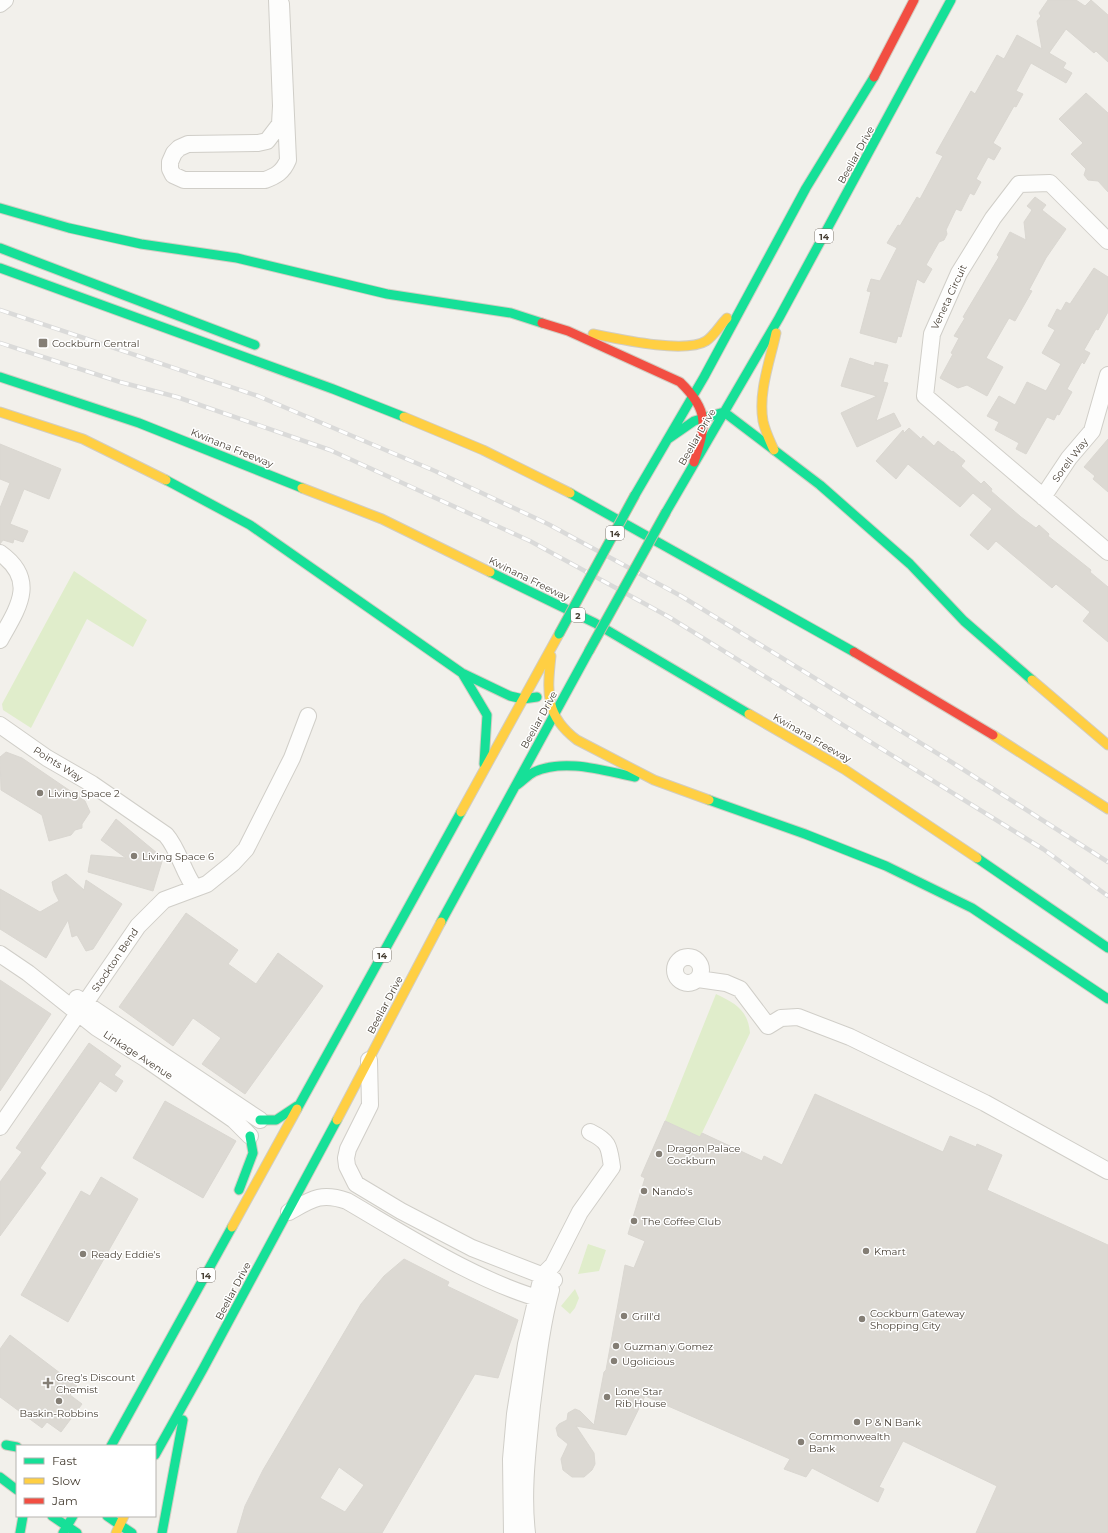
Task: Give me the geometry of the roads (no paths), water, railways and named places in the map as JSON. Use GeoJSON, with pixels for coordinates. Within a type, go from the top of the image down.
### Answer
{"type":"FeatureCollection","features":[{"type":"Feature","properties":{"kind":"main road","name":"14"},"geometry":{"type":"LineString","coordinates":[[107,1445],[108,1441],[122,1426],[222,1247],[635,495],[694,395],[806,188],[876,73],[914,0]]}},
{"type":"Feature","properties":{"kind":"main road","name":"Beeliar Drive"},"geometry":{"type":"LineString","coordinates":[[156,1453],[187,1401],[289,1212],[514,787],[694,462],[779,318],[939,25],[951,0]]}},
{"type":"Feature","properties":{"kind":"main road"},"geometry":{"type":"LineString","coordinates":[[0,208],[69,228],[141,244],[236,258],[387,294],[511,313],[568,331],[680,382],[694,395],[702,410],[704,426],[694,462]]}},
{"type":"Feature","properties":{"kind":"main road"},"geometry":{"type":"LineString","coordinates":[[0,248],[168,311],[261,348]]}},
{"type":"Feature","properties":{"kind":"main road"},"geometry":{"type":"LineString","coordinates":[[0,268],[65,294],[341,390],[446,434],[550,483],[694,560],[902,679],[1031,757],[1108,809]]}},
{"type":"Feature","properties":{"kind":"main road"},"geometry":{"type":"LineString","coordinates":[[568,331],[665,345],[685,346],[705,342],[747,297]]}},
{"type":"Feature","properties":{"kind":"main road"},"geometry":{"type":"LineString","coordinates":[[774,450],[763,419],[763,405],[765,382],[779,318]]}},
{"type":"Feature","properties":{"kind":"main road"},"geometry":{"type":"LineString","coordinates":[[303,367],[341,390]]}},
{"type":"Feature","properties":{"kind":"main road","name":"Kwinana Freeway"},"geometry":{"type":"LineString","coordinates":[[0,376],[139,423],[382,519],[595,623],[844,769],[1090,934],[1108,948]]}},
{"type":"Feature","properties":{"kind":"main road"},"geometry":{"type":"LineString","coordinates":[[0,412],[83,439],[144,468],[250,525],[462,673],[510,696],[523,699],[536,697],[547,693],[583,663]]}},
{"type":"Feature","properties":{"kind":"main road"},"geometry":{"type":"LineString","coordinates":[[668,439],[685,426],[702,416],[724,412],[820,485],[851,514],[910,564],[964,621],[1108,745]]}},
{"type":"Feature","properties":{"kind":"main road"},"geometry":{"type":"LineString","coordinates":[[552,647],[547,693],[554,716],[568,734],[654,780],[805,834],[886,866],[972,908],[1108,1000]]}},
{"type":"Feature","properties":{"kind":"main road"},"geometry":{"type":"LineString","coordinates":[[462,673],[487,716],[484,770]]}},
{"type":"Feature","properties":{"kind":"main road"},"geometry":{"type":"LineString","coordinates":[[514,787],[535,772],[551,766],[582,768],[654,780]]}},
{"type":"Feature","properties":{"kind":"main road"},"geometry":{"type":"LineString","coordinates":[[260,1120],[271,1122],[284,1117],[300,1103]]}},
{"type":"Feature","properties":{"kind":"main road"},"geometry":{"type":"LineString","coordinates":[[222,1247],[239,1190],[251,1161],[252,1144],[250,1136]]}},
{"type":"Feature","properties":{"kind":"main road"},"geometry":{"type":"LineString","coordinates":[[162,1533],[187,1401]]}},
{"type":"Feature","properties":{"kind":"main road"},"geometry":{"type":"LineString","coordinates":[[3,1443],[16,1447]]}},
{"type":"Feature","properties":{"kind":"main road"},"geometry":{"type":"LineString","coordinates":[[3,1443],[16,1452]]}},
{"type":"Feature","properties":{"kind":"main road"},"geometry":{"type":"LineString","coordinates":[[0,1477],[16,1489]]}},
{"type":"Feature","properties":{"kind":"main road"},"geometry":{"type":"LineString","coordinates":[[20,1533],[23,1517]]}},
{"type":"Feature","properties":{"kind":"main road"},"geometry":{"type":"LineString","coordinates":[[53,1517],[65,1530],[77,1533]]}},
{"type":"Feature","properties":{"kind":"main road"},"geometry":{"type":"LineString","coordinates":[[65,1530],[72,1517]]}},
{"type":"Feature","properties":{"kind":"main road"},"geometry":{"type":"LineString","coordinates":[[108,1517],[118,1529],[132,1533]]}},
{"type":"Feature","properties":{"kind":"main road"},"geometry":{"type":"LineString","coordinates":[[118,1529],[124,1517]]}},
{"type":"Feature","properties":{"kind":"street"},"geometry":{"type":"LineString","coordinates":[[0,4],[5,0]]}},
{"type":"Feature","properties":{"kind":"street"},"geometry":{"type":"LineString","coordinates":[[278,0],[281,4],[288,160],[284,168],[276,176],[265,180],[184,180],[173,175],[170,169],[170,162],[174,153],[188,144],[258,143],[267,141],[274,134],[280,124],[282,106],[278,0]]}},
{"type":"Feature","properties":{"kind":"street","name":"Veneta Circuit"},"geometry":{"type":"LineString","coordinates":[[1108,241],[1050,183],[1019,184],[993,218],[958,273],[932,334],[925,396],[1108,552]]}},
{"type":"Feature","properties":{"kind":"street","name":"Sorell Way"},"geometry":{"type":"LineString","coordinates":[[1043,498],[1069,458],[1092,431],[1108,375]]}},
{"type":"Feature","properties":{"kind":"street"},"geometry":{"type":"LineString","coordinates":[[0,553],[12,563],[18,571],[22,588],[22,596],[15,613],[0,640]]}},
{"type":"Feature","properties":{"kind":"street","name":"Stockton Bend"},"geometry":{"type":"LineString","coordinates":[[0,1127],[138,926],[164,900],[207,884],[233,864],[246,849],[292,758],[308,716]]}},
{"type":"Feature","properties":{"kind":"street","name":"Points Way"},"geometry":{"type":"LineString","coordinates":[[0,725],[47,758],[92,784],[166,835],[174,846],[188,878],[195,888]]}},
{"type":"Feature","properties":{"kind":"street","name":"Linkage Avenue"},"geometry":{"type":"LineString","coordinates":[[0,954],[82,1008],[260,1120]]}},
{"type":"Feature","properties":{"kind":"street"},"geometry":{"type":"LineString","coordinates":[[700,973],[740,989],[768,1026],[781,1018],[798,1017],[850,1038],[985,1103],[1108,1171]]}},
{"type":"Feature","properties":{"kind":"street","name":"Linkage Avenue"},"geometry":{"type":"LineString","coordinates":[[82,1008],[103,1032],[146,1059],[234,1120],[250,1136]]}},
{"type":"Feature","properties":{"kind":"street"},"geometry":{"type":"LineString","coordinates":[[369,1060],[370,1105],[348,1149],[346,1158],[347,1166],[356,1184],[401,1211],[472,1248],[550,1274]]}},
{"type":"Feature","properties":{"kind":"street"},"geometry":{"type":"LineString","coordinates":[[512,1533],[511,1467],[515,1420],[523,1359],[550,1274],[580,1212],[612,1167],[611,1152],[606,1142],[590,1132]]}},
{"type":"Feature","properties":{"kind":"street"},"geometry":{"type":"LineString","coordinates":[[289,1212],[320,1197],[332,1196],[347,1201],[465,1267],[514,1290],[542,1299]]}},
{"type":"Feature","properties":{"kind":"street"},"geometry":{"type":"LineString","coordinates":[[527,1533],[526,1481],[529,1432],[539,1352],[542,1299]]}},
{"type":"Feature","properties":{"kind":"railway"},"geometry":{"type":"LineString","coordinates":[[0,310],[258,396],[435,471],[548,524],[681,596],[953,763],[1108,862]]}},
{"type":"Feature","properties":{"kind":"railway"},"geometry":{"type":"LineString","coordinates":[[0,343],[120,382],[177,397],[330,450],[530,541],[669,617],[1043,849],[1108,896]]}},
{"type":"Feature","properties":{"kind":"place","name":"Cockburn Central"},"geometry":{"type":"Point","coordinates":[43,343]}},
{"type":"Feature","properties":{"kind":"place","name":"Living Space 2"},"geometry":{"type":"Point","coordinates":[40,793]}},
{"type":"Feature","properties":{"kind":"place","name":"Living Space 6"},"geometry":{"type":"Point","coordinates":[134,856]}},
{"type":"Feature","properties":{"kind":"place","name":"Dragon Palace Cockburn"},"geometry":{"type":"Point","coordinates":[659,1154]}},
{"type":"Feature","properties":{"kind":"place","name":"Nando's"},"geometry":{"type":"Point","coordinates":[644,1191]}},
{"type":"Feature","properties":{"kind":"place","name":"The Coffee Club"},"geometry":{"type":"Point","coordinates":[634,1221]}},
{"type":"Feature","properties":{"kind":"place","name":"Kmart"},"geometry":{"type":"Point","coordinates":[866,1251]}},
{"type":"Feature","properties":{"kind":"place","name":"Ready Eddie's"},"geometry":{"type":"Point","coordinates":[83,1254]}},
{"type":"Feature","properties":{"kind":"place","name":"Grill'd"},"geometry":{"type":"Point","coordinates":[624,1316]}},
{"type":"Feature","properties":{"kind":"place","name":"Cockburn Gateway Shopping City"},"geometry":{"type":"Point","coordinates":[862,1319]}},
{"type":"Feature","properties":{"kind":"place","name":"Guzman y Gomez"},"geometry":{"type":"Point","coordinates":[616,1346]}},
{"type":"Feature","properties":{"kind":"place","name":"Ugolicious"},"geometry":{"type":"Point","coordinates":[614,1361]}},
{"type":"Feature","properties":{"kind":"place","name":"Greg's Discount Chemist"},"geometry":{"type":"Point","coordinates":[48,1383]}},
{"type":"Feature","properties":{"kind":"place","name":"Lone Star Rib House"},"geometry":{"type":"Point","coordinates":[607,1397]}},
{"type":"Feature","properties":{"kind":"place","name":"Baskin-Robbins"},"geometry":{"type":"Point","coordinates":[59,1401]}},
{"type":"Feature","properties":{"kind":"place","name":"P & N Bank"},"geometry":{"type":"Point","coordinates":[857,1422]}},
{"type":"Feature","properties":{"kind":"place","name":"Commonwealth Bank"},"geometry":{"type":"Point","coordinates":[801,1442]}}]}
